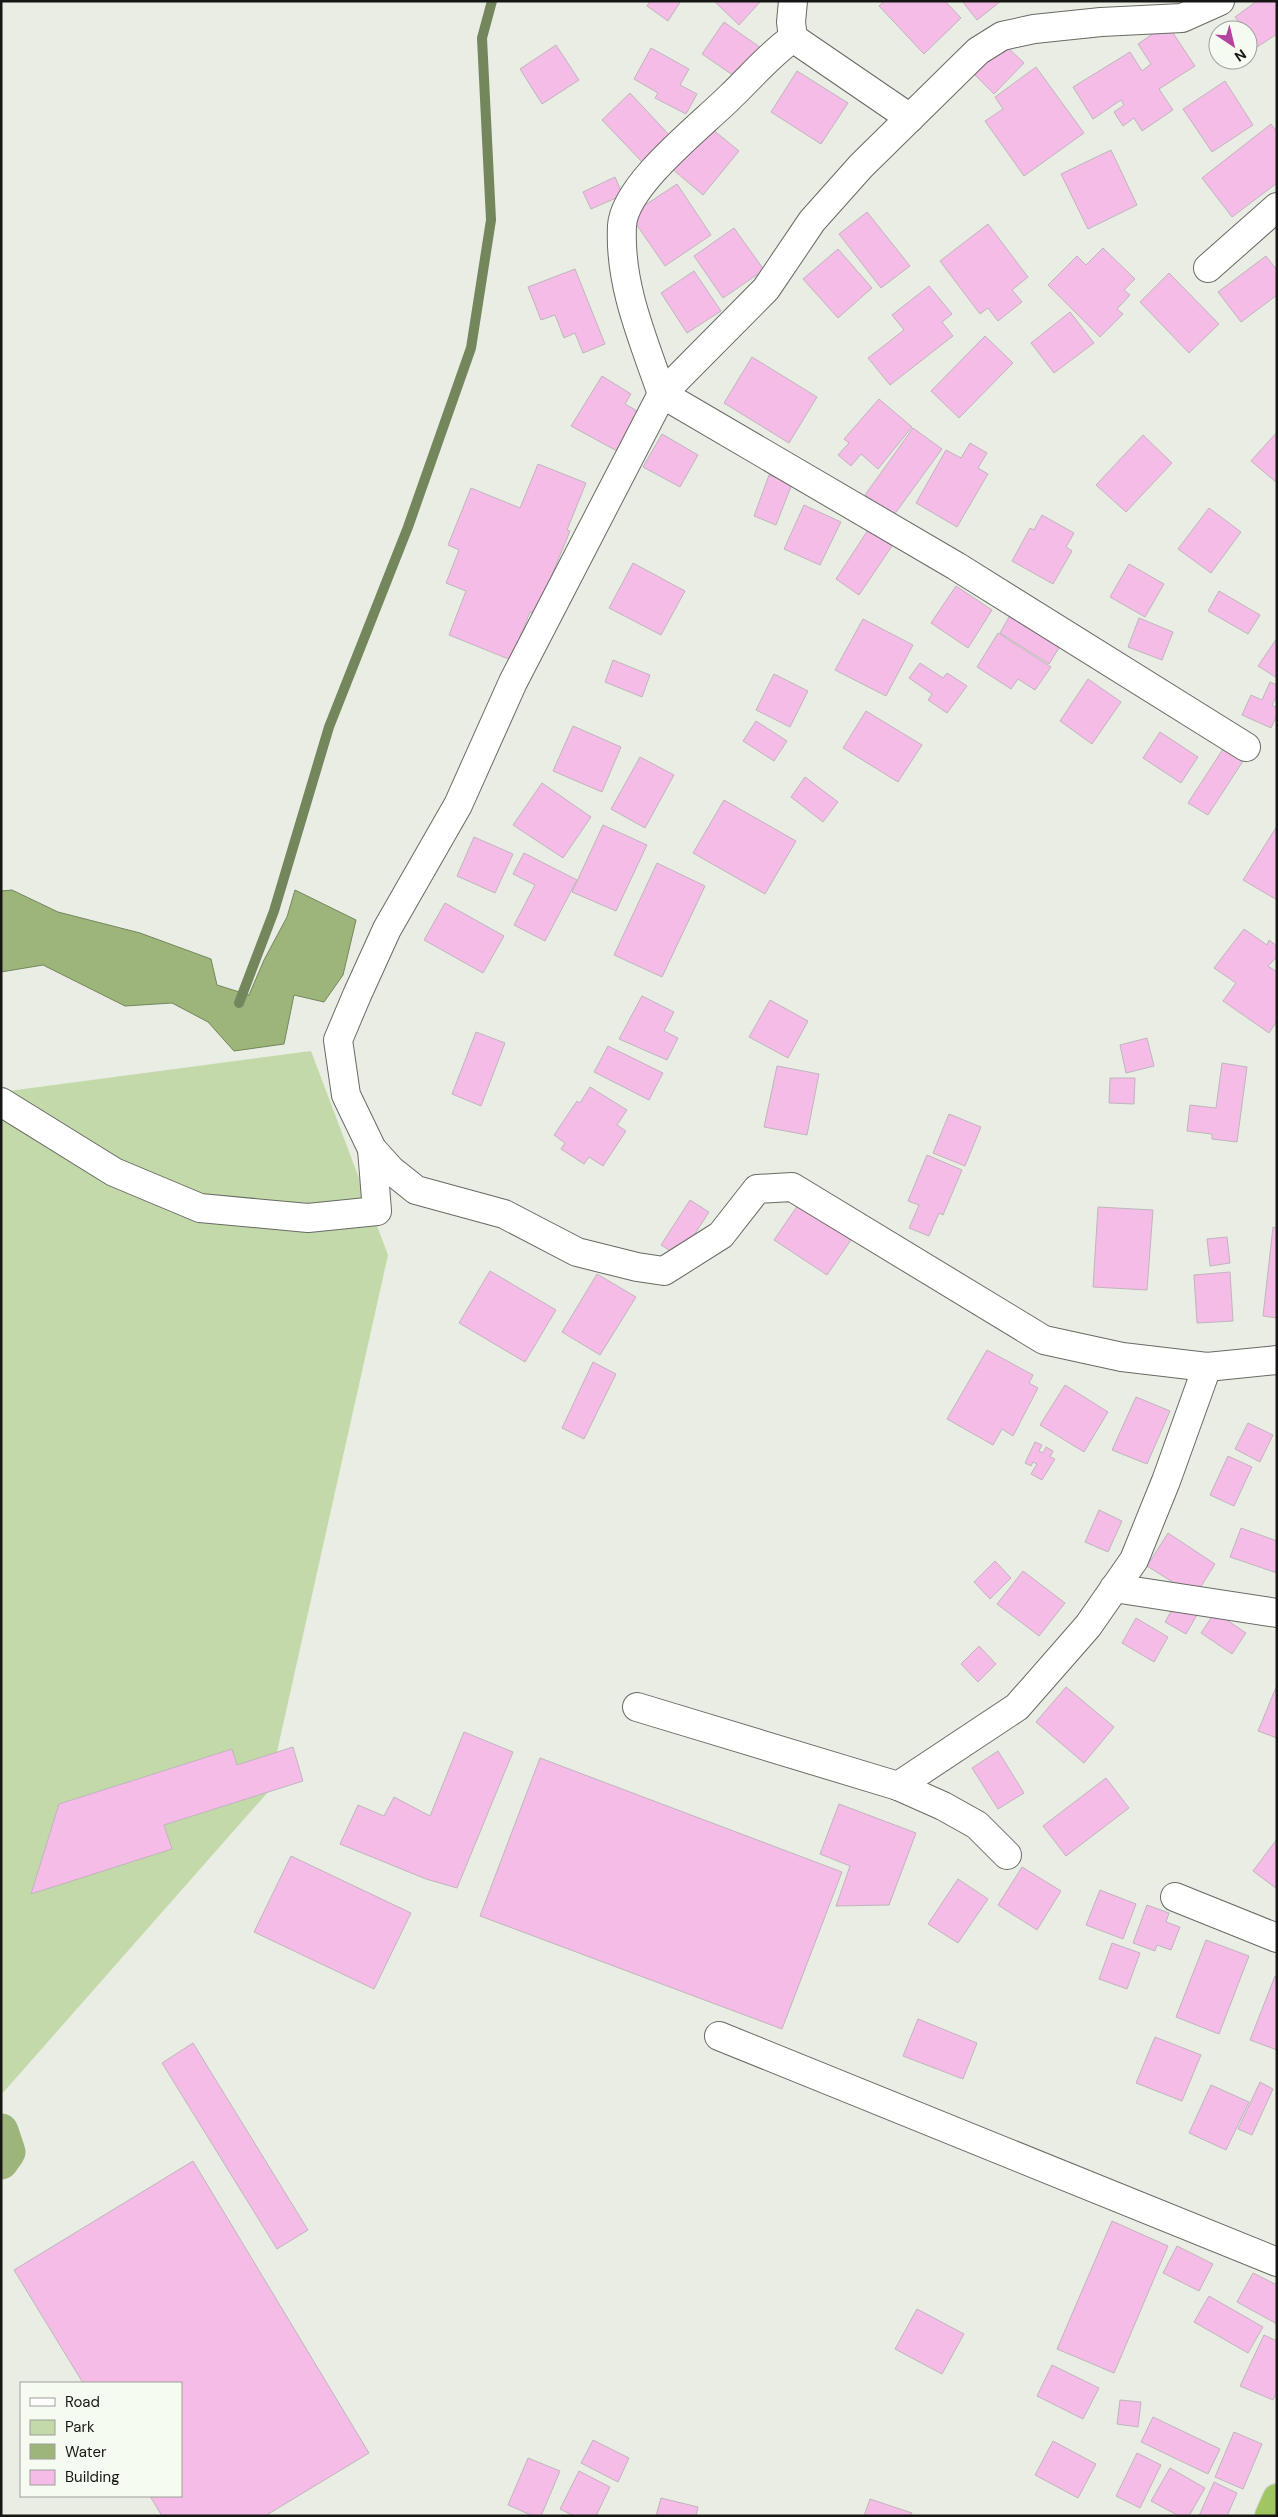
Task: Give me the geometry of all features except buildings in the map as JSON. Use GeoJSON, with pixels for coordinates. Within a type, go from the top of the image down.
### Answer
{"type":"FeatureCollection","features":[{"type":"Feature","properties":{"kind":"highway"},"geometry":{"type":"LineString","coordinates":[[1269,2516],[1277,2498]]}},
{"type":"Feature","properties":{"kind":"street"},"geometry":{"type":"LineString","coordinates":[[793,1],[791,22],[793,38],[910,118]]}},
{"type":"Feature","properties":{"kind":"street"},"geometry":{"type":"LineString","coordinates":[[1220,1],[1182,18],[1034,29],[1002,36],[978,51],[862,166],[812,221],[766,290],[662,394],[513,682],[458,805],[386,928],[338,1040],[346,1095],[372,1149],[391,1170],[416,1190],[504,1214],[578,1252],[636,1267],[664,1271],[721,1236],[757,1189],[792,1186],[1044,1340],[1122,1356],[1207,1367],[1277,1360]]}},
{"type":"Feature","properties":{"kind":"street"},"geometry":{"type":"LineString","coordinates":[[793,38],[689,132],[635,193],[627,209],[622,224],[624,270],[628,299],[662,394],[956,566],[1246,747]]}},
{"type":"Feature","properties":{"kind":"street"},"geometry":{"type":"LineString","coordinates":[[1208,268],[1277,208]]}},
{"type":"Feature","properties":{"kind":"street"},"geometry":{"type":"LineString","coordinates":[[1,1102],[114,1172],[200,1208],[308,1218],[377,1211],[372,1149]]}},
{"type":"Feature","properties":{"kind":"street"},"geometry":{"type":"LineString","coordinates":[[898,1786],[1017,1707],[1088,1626],[1134,1560],[1166,1481],[1207,1367]]}},
{"type":"Feature","properties":{"kind":"street"},"geometry":{"type":"LineString","coordinates":[[1114,1588],[1277,1613]]}},
{"type":"Feature","properties":{"kind":"street"},"geometry":{"type":"LineString","coordinates":[[637,1707],[898,1786],[943,1806],[977,1825],[1007,1855]]}},
{"type":"Feature","properties":{"kind":"street"},"geometry":{"type":"LineString","coordinates":[[1175,1897],[1277,1938]]}},
{"type":"Feature","properties":{"kind":"street"},"geometry":{"type":"LineString","coordinates":[[719,2036],[1277,2262]]}},
{"type":"Feature","properties":{"kind":"green space"},"geometry":{"type":"Polygon","coordinates":[[[311,1051],[388,1255],[268,1792],[1,2095],[1,1092],[311,1051]]]}},
{"type":"Feature","properties":{"kind":"water"},"geometry":{"type":"Polygon","coordinates":[[[12,890],[58,912],[140,933],[211,959],[217,985],[249,995],[264,960],[287,917],[295,890],[356,920],[343,975],[324,1002],[294,995],[284,1044],[234,1051],[208,1022],[172,1003],[125,1006],[43,965],[1,972],[1,891],[12,890]]]}},
{"type":"Feature","properties":{"kind":"waterway"},"geometry":{"type":"LineString","coordinates":[[239,1003],[274,911],[329,727],[408,527],[471,348],[491,220],[482,38],[492,1]]}},
{"type":"Feature","properties":{"kind":"waterway"},"geometry":{"type":"LineString","coordinates":[[1,2131],[8,2152],[1,2162]]}}]}
